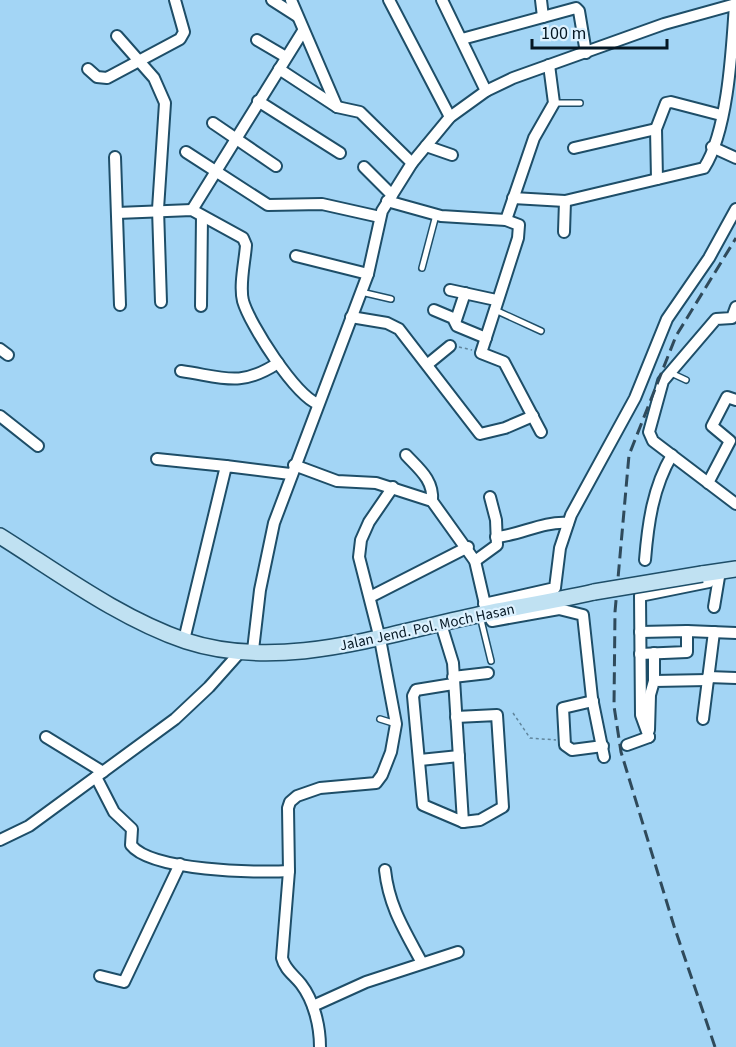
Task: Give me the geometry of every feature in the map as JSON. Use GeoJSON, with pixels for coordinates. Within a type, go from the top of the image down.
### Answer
{"type":"FeatureCollection","features":[{"type":"Feature","properties":{"kind":"main road","name":"Jalan Jend. Pol. Moch Hasan"},"geometry":{"type":"LineString","coordinates":[[0,536],[91,593],[184,640],[248,650],[308,650],[380,639],[484,611],[736,569]]}},
{"type":"Feature","properties":{"kind":"street"},"geometry":{"type":"LineString","coordinates":[[88,69],[93,75],[102,78],[180,39],[184,32],[175,0]]}},
{"type":"Feature","properties":{"kind":"street"},"geometry":{"type":"LineString","coordinates":[[272,0],[297,16]]}},
{"type":"Feature","properties":{"kind":"street"},"geometry":{"type":"LineString","coordinates":[[291,0],[337,107]]}},
{"type":"Feature","properties":{"kind":"street"},"geometry":{"type":"LineString","coordinates":[[389,0],[450,117]]}},
{"type":"Feature","properties":{"kind":"street"},"geometry":{"type":"LineString","coordinates":[[442,0],[486,91]]}},
{"type":"Feature","properties":{"kind":"street"},"geometry":{"type":"LineString","coordinates":[[541,0],[543,16]]}},
{"type":"Feature","properties":{"kind":"street"},"geometry":{"type":"LineString","coordinates":[[0,840],[29,826],[175,719],[248,650],[270,536],[292,469],[368,274],[380,218],[412,164],[450,117],[486,91],[549,65],[664,24],[735,4],[730,74],[712,147],[707,163],[701,170],[566,201],[513,198]]}},
{"type":"Feature","properties":{"kind":"street"},"geometry":{"type":"LineString","coordinates":[[462,39],[543,16],[579,9],[586,53]]}},
{"type":"Feature","properties":{"kind":"street"},"geometry":{"type":"LineString","coordinates":[[201,306],[197,213],[215,172],[303,31]]}},
{"type":"Feature","properties":{"kind":"street"},"geometry":{"type":"LineString","coordinates":[[117,36],[154,78],[165,103],[158,209],[161,302]]}},
{"type":"Feature","properties":{"kind":"street"},"geometry":{"type":"LineString","coordinates":[[257,40],[286,57]]}},
{"type":"Feature","properties":{"kind":"street"},"geometry":{"type":"LineString","coordinates":[[506,220],[534,138],[554,103],[549,65]]}},
{"type":"Feature","properties":{"kind":"street"},"geometry":{"type":"LineString","coordinates":[[279,69],[337,107],[360,112],[412,164]]}},
{"type":"Feature","properties":{"kind":"street"},"geometry":{"type":"LineString","coordinates":[[258,101],[340,153]]}},
{"type":"Feature","properties":{"kind":"street"},"geometry":{"type":"LineString","coordinates":[[657,179],[656,129],[662,108],[669,102],[721,115]]}},
{"type":"Feature","properties":{"kind":"street"},"geometry":{"type":"LineString","coordinates":[[213,123],[276,165]]}},
{"type":"Feature","properties":{"kind":"street"},"geometry":{"type":"LineString","coordinates":[[574,148],[656,129]]}},
{"type":"Feature","properties":{"kind":"street"},"geometry":{"type":"LineString","coordinates":[[426,146],[452,155]]}},
{"type":"Feature","properties":{"kind":"street"},"geometry":{"type":"LineString","coordinates":[[712,147],[736,158]]}},
{"type":"Feature","properties":{"kind":"street"},"geometry":{"type":"LineString","coordinates":[[186,152],[268,205],[322,204],[380,218]]}},
{"type":"Feature","properties":{"kind":"street"},"geometry":{"type":"LineString","coordinates":[[115,157],[120,305]]}},
{"type":"Feature","properties":{"kind":"street"},"geometry":{"type":"LineString","coordinates":[[364,167],[390,198],[436,215],[506,220],[515,222],[520,229],[481,353],[504,362],[515,388],[528,403],[541,432]]}},
{"type":"Feature","properties":{"kind":"street"},"geometry":{"type":"LineString","coordinates":[[564,232],[566,201]]}},
{"type":"Feature","properties":{"kind":"street"},"geometry":{"type":"LineString","coordinates":[[117,213],[158,209],[197,213],[244,239],[243,300],[278,363],[303,396],[318,404]]}},
{"type":"Feature","properties":{"kind":"street"},"geometry":{"type":"LineString","coordinates":[[484,611],[555,588],[560,548],[568,523],[635,398],[667,319],[709,258],[736,209]]}},
{"type":"Feature","properties":{"kind":"street"},"geometry":{"type":"LineString","coordinates":[[296,255],[368,274]]}},
{"type":"Feature","properties":{"kind":"street"},"geometry":{"type":"LineString","coordinates":[[450,290],[495,304]]}},
{"type":"Feature","properties":{"kind":"street"},"geometry":{"type":"LineString","coordinates":[[465,293],[456,320],[457,326],[486,338]]}},
{"type":"Feature","properties":{"kind":"street"},"geometry":{"type":"LineString","coordinates":[[736,306],[732,318],[716,319],[661,385],[649,432],[652,441],[736,504]]}},
{"type":"Feature","properties":{"kind":"street"},"geometry":{"type":"LineString","coordinates":[[435,310],[456,320]]}},
{"type":"Feature","properties":{"kind":"street"},"geometry":{"type":"LineString","coordinates":[[351,317],[393,325],[428,364],[482,435],[533,416]]}},
{"type":"Feature","properties":{"kind":"street"},"geometry":{"type":"LineString","coordinates":[[428,364],[450,346]]}},
{"type":"Feature","properties":{"kind":"street"},"geometry":{"type":"LineString","coordinates":[[181,370],[241,380],[259,375],[278,363]]}},
{"type":"Feature","properties":{"kind":"street"},"geometry":{"type":"LineString","coordinates":[[708,483],[730,441],[712,426],[726,397],[736,400]]}},
{"type":"Feature","properties":{"kind":"street"},"geometry":{"type":"LineString","coordinates":[[0,417],[38,446]]}},
{"type":"Feature","properties":{"kind":"street"},"geometry":{"type":"LineString","coordinates":[[406,455],[427,477],[433,491],[432,501]]}},
{"type":"Feature","properties":{"kind":"street"},"geometry":{"type":"LineString","coordinates":[[645,560],[647,529],[655,492],[672,455]]}},
{"type":"Feature","properties":{"kind":"street"},"geometry":{"type":"LineString","coordinates":[[156,459],[226,466],[292,469],[337,481],[376,483],[432,501],[468,547],[475,561],[484,611],[493,621],[560,609],[581,612],[584,617],[593,701],[603,752],[572,750],[565,745],[563,708],[593,701]]}},
{"type":"Feature","properties":{"kind":"street"},"geometry":{"type":"LineString","coordinates":[[184,640],[226,466]]}},
{"type":"Feature","properties":{"kind":"street"},"geometry":{"type":"LineString","coordinates":[[320,1047],[313,1006],[301,984],[287,970],[282,958],[289,871],[290,802],[297,796],[320,788],[376,783],[392,752],[396,724],[380,639],[359,557],[361,540],[369,522],[393,487]]}},
{"type":"Feature","properties":{"kind":"street"},"geometry":{"type":"LineString","coordinates":[[475,561],[495,549],[496,520],[490,497]]}},
{"type":"Feature","properties":{"kind":"street"},"geometry":{"type":"LineString","coordinates":[[495,537],[513,535],[552,522],[568,523]]}},
{"type":"Feature","properties":{"kind":"street"},"geometry":{"type":"LineString","coordinates":[[370,597],[468,547]]}},
{"type":"Feature","properties":{"kind":"street"},"geometry":{"type":"LineString","coordinates":[[711,574],[714,607]]}},
{"type":"Feature","properties":{"kind":"street"},"geometry":{"type":"LineString","coordinates":[[649,736],[641,715],[639,602],[642,594],[709,582],[711,574]]}},
{"type":"Feature","properties":{"kind":"street"},"geometry":{"type":"LineString","coordinates":[[441,624],[450,651],[463,822]]}},
{"type":"Feature","properties":{"kind":"street"},"geometry":{"type":"LineString","coordinates":[[640,654],[687,655],[687,631]]}},
{"type":"Feature","properties":{"kind":"street"},"geometry":{"type":"LineString","coordinates":[[640,632],[736,633]]}},
{"type":"Feature","properties":{"kind":"street"},"geometry":{"type":"LineString","coordinates":[[703,719],[714,632]]}},
{"type":"Feature","properties":{"kind":"street"},"geometry":{"type":"LineString","coordinates":[[649,736],[654,653]]}},
{"type":"Feature","properties":{"kind":"street"},"geometry":{"type":"LineString","coordinates":[[456,717],[497,715],[503,807],[480,820],[463,822],[426,808],[421,799],[414,692],[488,673]]}},
{"type":"Feature","properties":{"kind":"street"},"geometry":{"type":"LineString","coordinates":[[654,681],[736,678]]}},
{"type":"Feature","properties":{"kind":"street"},"geometry":{"type":"LineString","coordinates":[[627,745],[649,736]]}},
{"type":"Feature","properties":{"kind":"street"},"geometry":{"type":"LineString","coordinates":[[46,737],[100,775],[114,812],[132,829],[130,842],[133,849],[143,855],[180,864],[247,873],[289,871]]}},
{"type":"Feature","properties":{"kind":"street"},"geometry":{"type":"LineString","coordinates":[[420,760],[459,756]]}},
{"type":"Feature","properties":{"kind":"street"},"geometry":{"type":"LineString","coordinates":[[100,976],[123,986],[180,864]]}},
{"type":"Feature","properties":{"kind":"street"},"geometry":{"type":"LineString","coordinates":[[385,870],[388,895],[422,963]]}},
{"type":"Feature","properties":{"kind":"street"},"geometry":{"type":"LineString","coordinates":[[313,1006],[366,982],[458,952]]}},
{"type":"Feature","properties":{"kind":"lane"},"geometry":{"type":"LineString","coordinates":[[554,103],[580,103]]}},
{"type":"Feature","properties":{"kind":"lane"},"geometry":{"type":"LineString","coordinates":[[422,268],[436,215]]}},
{"type":"Feature","properties":{"kind":"lane"},"geometry":{"type":"LineString","coordinates":[[360,292],[391,299]]}},
{"type":"Feature","properties":{"kind":"lane"},"geometry":{"type":"LineString","coordinates":[[495,304],[541,331]]}},
{"type":"Feature","properties":{"kind":"lane"},"geometry":{"type":"LineString","coordinates":[[670,372],[686,380]]}},
{"type":"Feature","properties":{"kind":"lane"},"geometry":{"type":"LineString","coordinates":[[484,611],[492,662]]}},
{"type":"Feature","properties":{"kind":"lane"},"geometry":{"type":"LineString","coordinates":[[380,719],[396,724]]}},
{"type":"Feature","properties":{"kind":"path"},"geometry":{"type":"LineString","coordinates":[[450,346],[481,353]]}},
{"type":"Feature","properties":{"kind":"path"},"geometry":{"type":"LineString","coordinates":[[513,713],[530,738],[548,741],[565,738]]}},
{"type":"Feature","properties":{"kind":"railway"},"geometry":{"type":"LineString","coordinates":[[715,1047],[674,926],[621,752],[614,706],[615,612],[629,455],[676,336],[736,238]]}}]}
